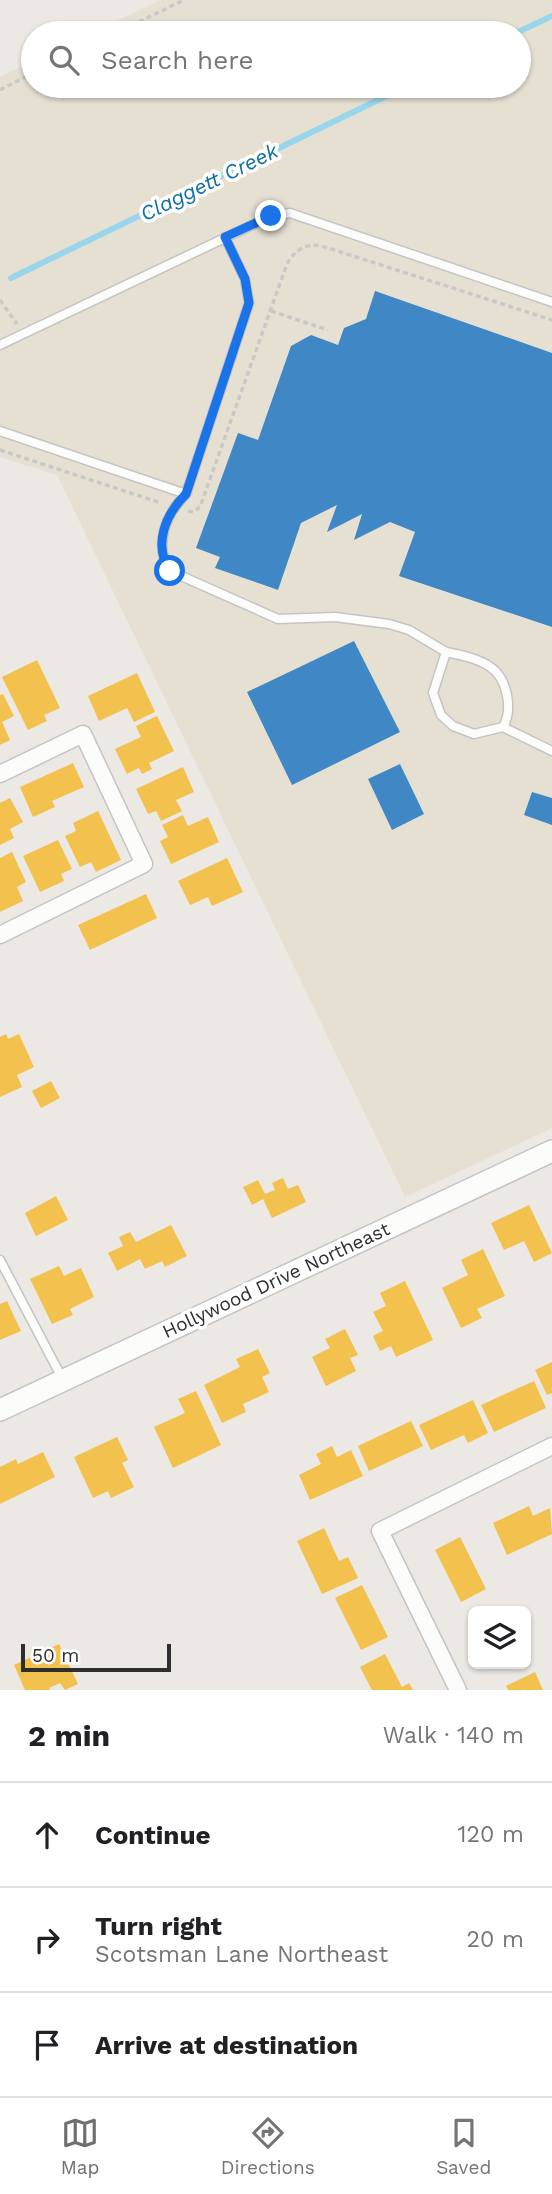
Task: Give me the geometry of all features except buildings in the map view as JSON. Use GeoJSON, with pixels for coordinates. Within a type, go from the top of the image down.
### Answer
{"type":"FeatureCollection","features":[{"type":"Feature","properties":{"kind":"street"},"geometry":{"type":"LineString","coordinates":[[0,774],[83,734],[144,864],[0,935]]}},
{"type":"Feature","properties":{"kind":"street","name":"Hollywood Drive Northeast"},"geometry":{"type":"LineString","coordinates":[[0,1410],[552,1151]]}},
{"type":"Feature","properties":{"kind":"street"},"geometry":{"type":"LineString","coordinates":[[458,1690],[380,1531],[552,1446]]}},
{"type":"Feature","properties":{"kind":"lane"},"geometry":{"type":"LineString","coordinates":[[0,345],[271,216],[290,213],[552,302]]}},
{"type":"Feature","properties":{"kind":"lane"},"geometry":{"type":"LineString","coordinates":[[225,237],[241,269],[249,296],[235,347],[186,494],[173,507],[161,539],[163,560],[170,571],[278,619],[335,617],[389,624],[409,631],[446,652],[463,655],[491,667],[508,699],[508,718],[503,727]]}},
{"type":"Feature","properties":{"kind":"lane"},"geometry":{"type":"LineString","coordinates":[[0,431],[186,494]]}},
{"type":"Feature","properties":{"kind":"lane"},"geometry":{"type":"LineString","coordinates":[[446,652],[433,693],[441,715],[453,726],[474,734],[503,727],[552,751]]}},
{"type":"Feature","properties":{"kind":"lane"},"geometry":{"type":"LineString","coordinates":[[0,1260],[63,1380]]}},
{"type":"Feature","properties":{"kind":"path"},"geometry":{"type":"LineString","coordinates":[[141,21],[184,0]]}},
{"type":"Feature","properties":{"kind":"path"},"geometry":{"type":"LineString","coordinates":[[0,90],[21,79]]}},
{"type":"Feature","properties":{"kind":"path"},"geometry":{"type":"LineString","coordinates":[[0,450],[184,511],[193,512],[200,508],[293,254],[314,244],[552,320]]}},
{"type":"Feature","properties":{"kind":"path"},"geometry":{"type":"LineString","coordinates":[[0,300],[15,319],[22,334]]}},
{"type":"Feature","properties":{"kind":"path"},"geometry":{"type":"LineString","coordinates":[[271,311],[328,330]]}},
{"type":"Feature","properties":{"kind":"shaded area"},"geometry":{"type":"Polygon","coordinates":[[[161,0],[552,0],[552,1128],[405,1197],[57,475],[0,457],[0,77],[21,67],[21,98],[531,98],[531,21],[116,21],[161,0]]]}},
{"type":"Feature","properties":{"kind":"waterway","name":"Claggett Creek"},"geometry":{"type":"LineString","coordinates":[[531,26],[552,16]]}},
{"type":"Feature","properties":{"kind":"waterway","name":"Claggett Creek"},"geometry":{"type":"LineString","coordinates":[[11,278],[382,98]]}},
{"type":"Feature","properties":{"kind":"route"},"geometry":{"type":"LineString","coordinates":[[170,571],[163,560],[161,539],[173,507],[186,494],[249,303],[245,279],[225,237],[271,216]]}}]}
